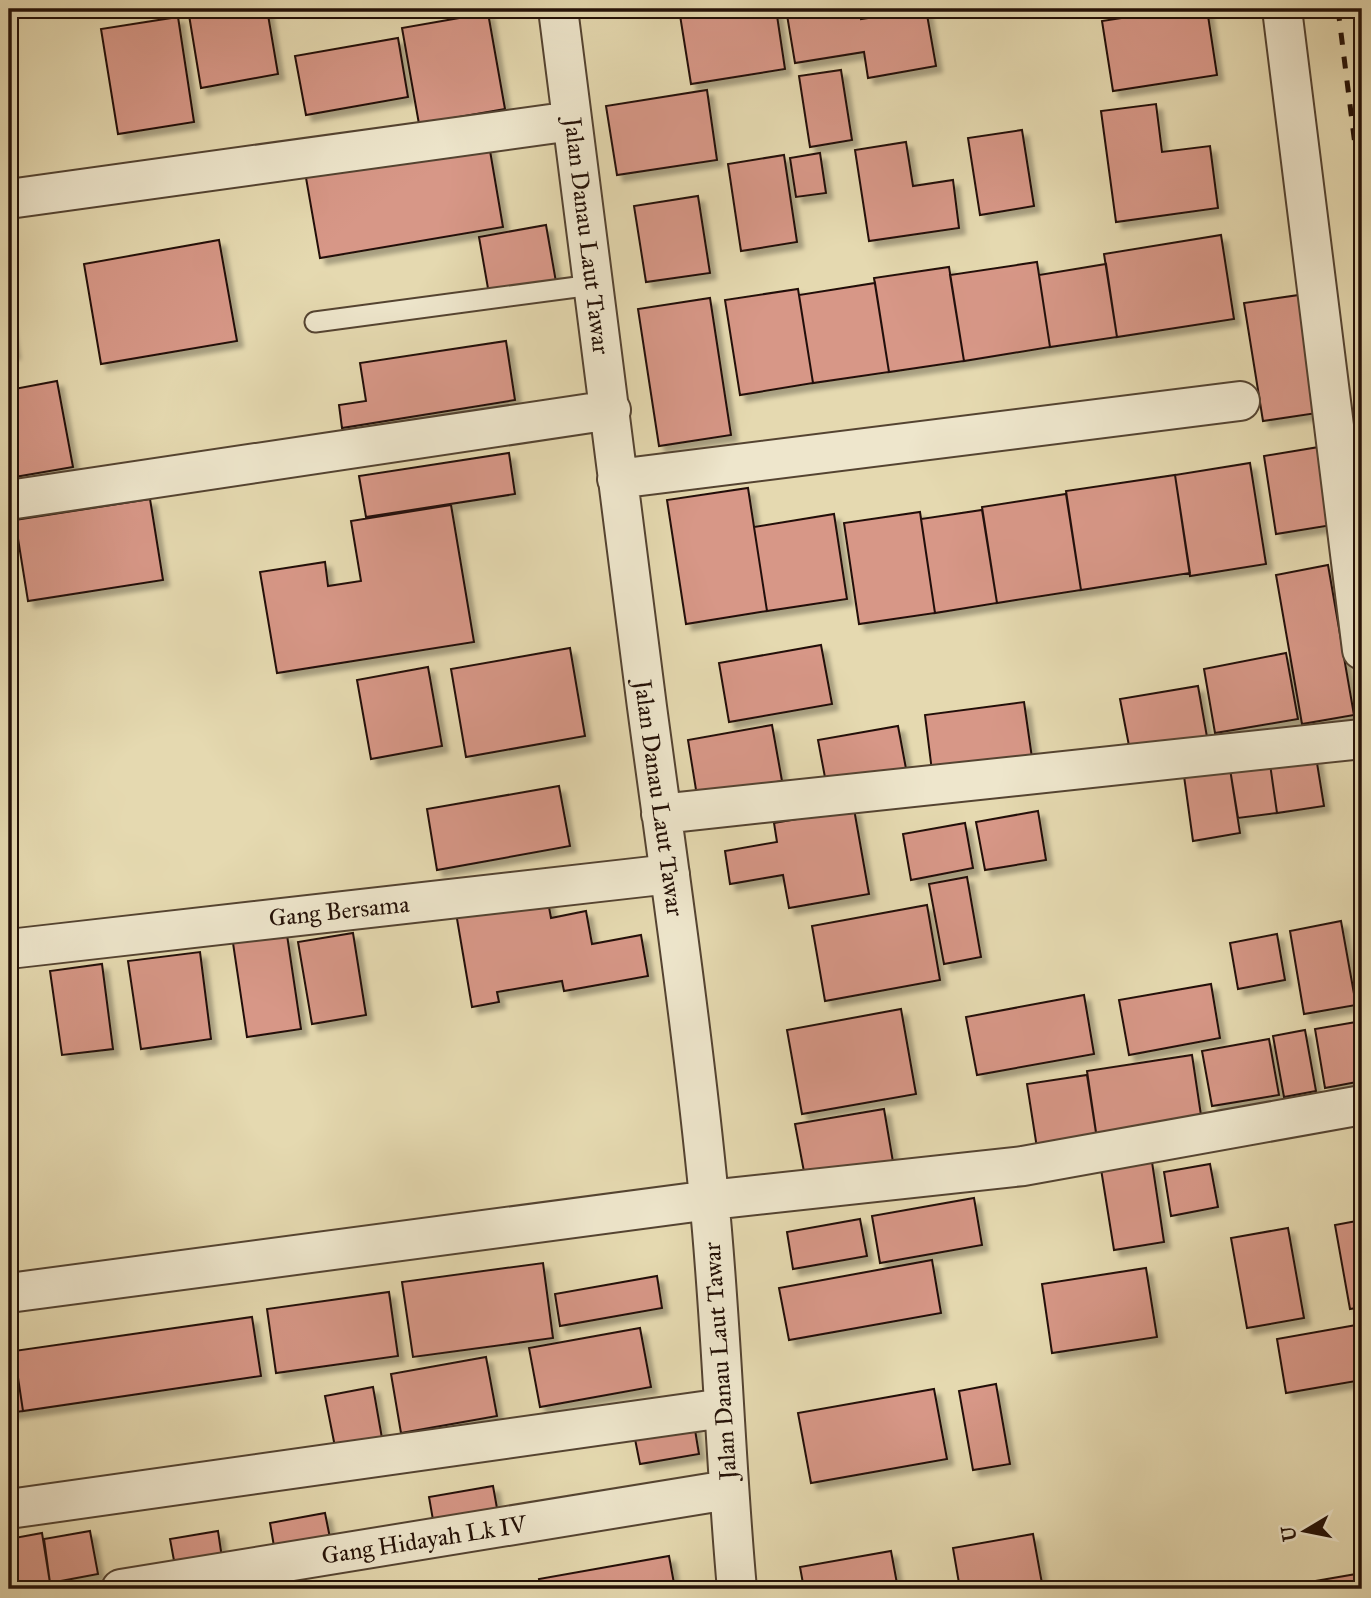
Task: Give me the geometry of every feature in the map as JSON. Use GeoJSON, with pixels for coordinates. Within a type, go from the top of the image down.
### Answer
{"type":"FeatureCollection","features":[{"type":"Feature","properties":{"kind":"street","name":"Jalan Danau Laut Tawar"},"geometry":{"type":"LineString","coordinates":[[558,9],[710,1200],[728,1490],[737,1589]]}},
{"type":"Feature","properties":{"kind":"street"},"geometry":{"type":"LineString","coordinates":[[1282,9],[1362,650]]}},
{"type":"Feature","properties":{"kind":"street"},"geometry":{"type":"LineString","coordinates":[[9,199],[572,121]]}},
{"type":"Feature","properties":{"kind":"street"},"geometry":{"type":"LineString","coordinates":[[617,479],[1240,401]]}},
{"type":"Feature","properties":{"kind":"street"},"geometry":{"type":"LineString","coordinates":[[9,500],[611,410]]}},
{"type":"Feature","properties":{"kind":"street"},"geometry":{"type":"LineString","coordinates":[[661,814],[1362,739]]}},
{"type":"Feature","properties":{"kind":"street","name":"Gang Bersama"},"geometry":{"type":"LineString","coordinates":[[9,949],[670,874]]}},
{"type":"Feature","properties":{"kind":"street"},"geometry":{"type":"LineString","coordinates":[[9,1293],[710,1200],[1023,1166],[1362,1105]]}},
{"type":"Feature","properties":{"kind":"street"},"geometry":{"type":"LineString","coordinates":[[9,1509],[723,1408]]}},
{"type":"Feature","properties":{"kind":"street","name":"Gang Hidayah Lk IV"},"geometry":{"type":"LineString","coordinates":[[121,1589],[728,1490]]}},
{"type":"Feature","properties":{"kind":"lane"},"geometry":{"type":"LineString","coordinates":[[315,322],[592,285]]}},
{"type":"Feature","properties":{"kind":"building"},"geometry":{"type":"Polygon","coordinates":[[[188,9],[267,9],[278,74],[201,88],[188,9]]]}},
{"type":"Feature","properties":{"kind":"building"},"geometry":{"type":"Polygon","coordinates":[[[679,9],[776,9],[785,69],[691,84],[679,9]]]}},
{"type":"Feature","properties":{"kind":"building"},"geometry":{"type":"Polygon","coordinates":[[[786,9],[859,9],[861,19],[926,9],[936,66],[868,78],[864,52],[795,63],[786,9]]]}},
{"type":"Feature","properties":{"kind":"building"},"geometry":{"type":"Polygon","coordinates":[[[1180,9],[1207,9],[1217,75],[1113,91],[1102,21],[1180,9]]]}},
{"type":"Feature","properties":{"kind":"building"},"geometry":{"type":"Polygon","coordinates":[[[488,13],[505,109],[419,124],[402,28],[488,13]]]}},
{"type":"Feature","properties":{"kind":"building"},"geometry":{"type":"Polygon","coordinates":[[[178,17],[194,122],[118,134],[101,29],[178,17]]]}},
{"type":"Feature","properties":{"kind":"building"},"geometry":{"type":"Polygon","coordinates":[[[398,38],[408,97],[306,115],[295,56],[398,38]]]}},
{"type":"Feature","properties":{"kind":"building"},"geometry":{"type":"Polygon","coordinates":[[[841,70],[852,140],[810,147],[799,76],[841,70]]]}},
{"type":"Feature","properties":{"kind":"building"},"geometry":{"type":"Polygon","coordinates":[[[707,90],[717,160],[617,175],[606,106],[707,90]]]}},
{"type":"Feature","properties":{"kind":"building"},"geometry":{"type":"Polygon","coordinates":[[[1156,104],[1162,152],[1210,146],[1218,208],[1116,222],[1101,111],[1156,104]]]}},
{"type":"Feature","properties":{"kind":"building"},"geometry":{"type":"Polygon","coordinates":[[[1022,130],[1034,206],[980,215],[968,138],[1022,130]]]}},
{"type":"Feature","properties":{"kind":"building"},"geometry":{"type":"Polygon","coordinates":[[[488,139],[503,227],[320,258],[305,172],[488,139]]]}},
{"type":"Feature","properties":{"kind":"building"},"geometry":{"type":"Polygon","coordinates":[[[906,142],[913,186],[953,180],[959,228],[869,241],[855,150],[906,142]]]}},
{"type":"Feature","properties":{"kind":"building"},"geometry":{"type":"Polygon","coordinates":[[[820,153],[826,193],[796,197],[790,158],[820,153]]]}},
{"type":"Feature","properties":{"kind":"building"},"geometry":{"type":"Polygon","coordinates":[[[784,155],[797,242],[741,251],[728,164],[784,155]]]}},
{"type":"Feature","properties":{"kind":"building"},"geometry":{"type":"Polygon","coordinates":[[[698,196],[710,273],[646,282],[634,206],[698,196]]]}},
{"type":"Feature","properties":{"kind":"building"},"geometry":{"type":"Polygon","coordinates":[[[546,225],[556,282],[489,294],[479,237],[546,225]]]}},
{"type":"Feature","properties":{"kind":"building"},"geometry":{"type":"Polygon","coordinates":[[[1221,235],[1234,319],[1117,337],[1104,254],[1221,235]]]}},
{"type":"Feature","properties":{"kind":"building"},"geometry":{"type":"Polygon","coordinates":[[[219,240],[237,341],[101,364],[84,264],[219,240]]]}},
{"type":"Feature","properties":{"kind":"building"},"geometry":{"type":"Polygon","coordinates":[[[1037,262],[1050,347],[964,361],[950,275],[1037,262]]]}},
{"type":"Feature","properties":{"kind":"building"},"geometry":{"type":"Polygon","coordinates":[[[1106,264],[1117,337],[1050,347],[1039,275],[1106,264]]]}},
{"type":"Feature","properties":{"kind":"building"},"geometry":{"type":"Polygon","coordinates":[[[949,267],[964,361],[889,372],[874,278],[949,267]]]}},
{"type":"Feature","properties":{"kind":"building"},"geometry":{"type":"Polygon","coordinates":[[[875,283],[889,372],[813,383],[799,295],[875,283]]]}},
{"type":"Feature","properties":{"kind":"building"},"geometry":{"type":"Polygon","coordinates":[[[798,289],[813,383],[740,395],[725,300],[798,289]]]}},
{"type":"Feature","properties":{"kind":"building"},"geometry":{"type":"Polygon","coordinates":[[[1299,295],[1317,413],[1263,421],[1244,303],[1299,295]]]}},
{"type":"Feature","properties":{"kind":"building"},"geometry":{"type":"Polygon","coordinates":[[[710,298],[731,435],[659,446],[638,309],[710,298]]]}},
{"type":"Feature","properties":{"kind":"building"},"geometry":{"type":"Polygon","coordinates":[[[9,323],[14,353],[9,353],[9,323]]]}},
{"type":"Feature","properties":{"kind":"building"},"geometry":{"type":"Polygon","coordinates":[[[506,341],[515,400],[342,428],[339,405],[366,401],[360,363],[506,341]]]}},
{"type":"Feature","properties":{"kind":"building"},"geometry":{"type":"Polygon","coordinates":[[[57,381],[73,467],[9,478],[9,390],[57,381]]]}},
{"type":"Feature","properties":{"kind":"building"},"geometry":{"type":"Polygon","coordinates":[[[1319,447],[1332,525],[1276,534],[1264,456],[1319,447]]]}},
{"type":"Feature","properties":{"kind":"building"},"geometry":{"type":"Polygon","coordinates":[[[509,453],[515,494],[366,517],[359,476],[509,453]]]}},
{"type":"Feature","properties":{"kind":"building"},"geometry":{"type":"Polygon","coordinates":[[[1250,463],[1266,564],[1190,576],[1175,475],[1250,463]]]}},
{"type":"Feature","properties":{"kind":"building"},"geometry":{"type":"Polygon","coordinates":[[[1175,475],[1190,573],[1081,590],[1066,491],[1175,475]]]}},
{"type":"Feature","properties":{"kind":"building"},"geometry":{"type":"Polygon","coordinates":[[[748,488],[767,611],[686,624],[667,500],[748,488]]]}},
{"type":"Feature","properties":{"kind":"building"},"geometry":{"type":"Polygon","coordinates":[[[1066,494],[1081,590],[997,603],[982,507],[1066,494]]]}},
{"type":"Feature","properties":{"kind":"building"},"geometry":{"type":"Polygon","coordinates":[[[150,499],[163,580],[28,601],[15,520],[150,499]]]}},
{"type":"Feature","properties":{"kind":"building"},"geometry":{"type":"Polygon","coordinates":[[[451,505],[474,642],[277,673],[260,572],[325,562],[328,586],[361,581],[351,521],[451,505]]]}},
{"type":"Feature","properties":{"kind":"building"},"geometry":{"type":"Polygon","coordinates":[[[982,510],[997,603],[935,613],[921,519],[982,510]]]}},
{"type":"Feature","properties":{"kind":"building"},"geometry":{"type":"Polygon","coordinates":[[[920,512],[935,613],[859,624],[844,523],[920,512]]]}},
{"type":"Feature","properties":{"kind":"building"},"geometry":{"type":"Polygon","coordinates":[[[834,514],[847,599],[767,611],[754,527],[834,514]]]}},
{"type":"Feature","properties":{"kind":"building"},"geometry":{"type":"Polygon","coordinates":[[[1328,565],[1354,715],[1302,724],[1276,575],[1328,565]]]}},
{"type":"Feature","properties":{"kind":"building"},"geometry":{"type":"Polygon","coordinates":[[[821,645],[832,704],[729,722],[719,663],[821,645]]]}},
{"type":"Feature","properties":{"kind":"building"},"geometry":{"type":"Polygon","coordinates":[[[570,648],[585,736],[466,757],[451,669],[570,648]]]}},
{"type":"Feature","properties":{"kind":"building"},"geometry":{"type":"Polygon","coordinates":[[[1286,653],[1298,719],[1215,733],[1204,669],[1286,653]]]}},
{"type":"Feature","properties":{"kind":"building"},"geometry":{"type":"Polygon","coordinates":[[[428,667],[442,746],[371,759],[357,680],[428,667]]]}},
{"type":"Feature","properties":{"kind":"building"},"geometry":{"type":"Polygon","coordinates":[[[1198,686],[1207,737],[1130,751],[1120,699],[1198,686]]]}},
{"type":"Feature","properties":{"kind":"building"},"geometry":{"type":"Polygon","coordinates":[[[1024,702],[1032,758],[932,771],[925,715],[1024,702]]]}},
{"type":"Feature","properties":{"kind":"building"},"geometry":{"type":"Polygon","coordinates":[[[772,725],[782,781],[697,796],[688,740],[772,725]]]}},
{"type":"Feature","properties":{"kind":"building"},"geometry":{"type":"Polygon","coordinates":[[[898,726],[907,774],[827,788],[818,740],[898,726]]]}},
{"type":"Feature","properties":{"kind":"building"},"geometry":{"type":"Polygon","coordinates":[[[1316,757],[1324,806],[1277,813],[1270,764],[1316,757]]]}},
{"type":"Feature","properties":{"kind":"building"},"geometry":{"type":"Polygon","coordinates":[[[1270,764],[1277,813],[1238,818],[1230,769],[1270,764]]]}},
{"type":"Feature","properties":{"kind":"building"},"geometry":{"type":"Polygon","coordinates":[[[1230,769],[1240,833],[1193,841],[1184,776],[1230,769]]]}},
{"type":"Feature","properties":{"kind":"building"},"geometry":{"type":"Polygon","coordinates":[[[559,786],[570,846],[437,870],[427,809],[559,786]]]}},
{"type":"Feature","properties":{"kind":"building"},"geometry":{"type":"Polygon","coordinates":[[[854,809],[869,894],[789,908],[783,875],[730,884],[725,851],[777,842],[774,823],[854,809]]]}},
{"type":"Feature","properties":{"kind":"building"},"geometry":{"type":"Polygon","coordinates":[[[1038,811],[1046,860],[985,870],[976,822],[1038,811]]]}},
{"type":"Feature","properties":{"kind":"building"},"geometry":{"type":"Polygon","coordinates":[[[965,823],[973,868],[911,880],[903,834],[965,823]]]}},
{"type":"Feature","properties":{"kind":"building"},"geometry":{"type":"Polygon","coordinates":[[[967,877],[981,957],[944,964],[929,884],[967,877]]]}},
{"type":"Feature","properties":{"kind":"building"},"geometry":{"type":"Polygon","coordinates":[[[546,891],[551,918],[586,911],[592,944],[641,935],[648,976],[564,991],[562,981],[497,992],[499,1002],[472,1007],[455,907],[546,891]]]}},
{"type":"Feature","properties":{"kind":"building"},"geometry":{"type":"Polygon","coordinates":[[[927,905],[940,980],[825,1001],[812,926],[927,905]]]}},
{"type":"Feature","properties":{"kind":"building"},"geometry":{"type":"Polygon","coordinates":[[[1341,921],[1356,1005],[1304,1014],[1290,931],[1341,921]]]}},
{"type":"Feature","properties":{"kind":"building"},"geometry":{"type":"Polygon","coordinates":[[[353,933],[366,1015],[312,1024],[298,942],[353,933]]]}},
{"type":"Feature","properties":{"kind":"building"},"geometry":{"type":"Polygon","coordinates":[[[1277,934],[1285,980],[1238,989],[1230,943],[1277,934]]]}},
{"type":"Feature","properties":{"kind":"building"},"geometry":{"type":"Polygon","coordinates":[[[287,935],[301,1029],[247,1037],[233,943],[287,935]]]}},
{"type":"Feature","properties":{"kind":"building"},"geometry":{"type":"Polygon","coordinates":[[[200,952],[211,1039],[141,1049],[128,961],[200,952]]]}},
{"type":"Feature","properties":{"kind":"building"},"geometry":{"type":"Polygon","coordinates":[[[102,964],[113,1049],[62,1055],[50,971],[102,964]]]}},
{"type":"Feature","properties":{"kind":"building"},"geometry":{"type":"Polygon","coordinates":[[[1211,984],[1220,1038],[1129,1055],[1119,1000],[1211,984]]]}},
{"type":"Feature","properties":{"kind":"building"},"geometry":{"type":"Polygon","coordinates":[[[1084,995],[1094,1054],[977,1075],[966,1017],[1084,995]]]}},
{"type":"Feature","properties":{"kind":"building"},"geometry":{"type":"Polygon","coordinates":[[[901,1009],[916,1094],[802,1114],[787,1030],[901,1009]]]}},
{"type":"Feature","properties":{"kind":"building"},"geometry":{"type":"Polygon","coordinates":[[[1362,1021],[1362,1081],[1325,1088],[1315,1029],[1362,1021]]]}},
{"type":"Feature","properties":{"kind":"building"},"geometry":{"type":"Polygon","coordinates":[[[1305,1030],[1316,1091],[1284,1097],[1273,1036],[1305,1030]]]}},
{"type":"Feature","properties":{"kind":"building"},"geometry":{"type":"Polygon","coordinates":[[[1269,1039],[1279,1095],[1212,1106],[1202,1051],[1269,1039]]]}},
{"type":"Feature","properties":{"kind":"building"},"geometry":{"type":"Polygon","coordinates":[[[1192,1055],[1202,1122],[1097,1139],[1087,1071],[1192,1055]]]}},
{"type":"Feature","properties":{"kind":"building"},"geometry":{"type":"Polygon","coordinates":[[[1087,1075],[1097,1139],[1037,1148],[1027,1084],[1087,1075]]]}},
{"type":"Feature","properties":{"kind":"building"},"geometry":{"type":"Polygon","coordinates":[[[884,1109],[893,1162],[805,1177],[795,1124],[884,1109]]]}},
{"type":"Feature","properties":{"kind":"building"},"geometry":{"type":"Polygon","coordinates":[[[1152,1162],[1164,1242],[1114,1250],[1101,1169],[1152,1162]]]}},
{"type":"Feature","properties":{"kind":"building"},"geometry":{"type":"Polygon","coordinates":[[[1210,1164],[1218,1207],[1171,1216],[1164,1172],[1210,1164]]]}},
{"type":"Feature","properties":{"kind":"building"},"geometry":{"type":"Polygon","coordinates":[[[974,1198],[982,1245],[880,1263],[872,1216],[974,1198]]]}},
{"type":"Feature","properties":{"kind":"building"},"geometry":{"type":"Polygon","coordinates":[[[860,1219],[867,1256],[793,1269],[787,1232],[860,1219]]]}},
{"type":"Feature","properties":{"kind":"building"},"geometry":{"type":"Polygon","coordinates":[[[1362,1220],[1362,1307],[1350,1309],[1335,1225],[1362,1220]]]}},
{"type":"Feature","properties":{"kind":"building"},"geometry":{"type":"Polygon","coordinates":[[[1288,1228],[1304,1318],[1247,1328],[1231,1238],[1288,1228]]]}},
{"type":"Feature","properties":{"kind":"building"},"geometry":{"type":"Polygon","coordinates":[[[932,1260],[941,1313],[789,1340],[779,1288],[932,1260]]]}},
{"type":"Feature","properties":{"kind":"building"},"geometry":{"type":"Polygon","coordinates":[[[543,1263],[553,1338],[413,1357],[402,1282],[543,1263]]]}},
{"type":"Feature","properties":{"kind":"building"},"geometry":{"type":"Polygon","coordinates":[[[1146,1268],[1157,1337],[1052,1353],[1042,1284],[1146,1268]]]}},
{"type":"Feature","properties":{"kind":"building"},"geometry":{"type":"Polygon","coordinates":[[[657,1276],[662,1308],[560,1326],[555,1294],[657,1276]]]}},
{"type":"Feature","properties":{"kind":"building"},"geometry":{"type":"Polygon","coordinates":[[[389,1292],[398,1356],[276,1373],[267,1309],[389,1292]]]}},
{"type":"Feature","properties":{"kind":"building"},"geometry":{"type":"Polygon","coordinates":[[[252,1317],[261,1376],[23,1411],[14,1351],[252,1317]]]}},
{"type":"Feature","properties":{"kind":"building"},"geometry":{"type":"Polygon","coordinates":[[[1362,1324],[1362,1380],[1286,1393],[1277,1339],[1362,1324]]]}},
{"type":"Feature","properties":{"kind":"building"},"geometry":{"type":"Polygon","coordinates":[[[640,1328],[651,1387],[540,1407],[529,1348],[640,1328]]]}},
{"type":"Feature","properties":{"kind":"building"},"geometry":{"type":"Polygon","coordinates":[[[14,1351],[23,1411],[9,1413],[9,1352],[14,1351]]]}},
{"type":"Feature","properties":{"kind":"building"},"geometry":{"type":"Polygon","coordinates":[[[486,1357],[497,1416],[401,1433],[391,1374],[486,1357]]]}},
{"type":"Feature","properties":{"kind":"building"},"geometry":{"type":"Polygon","coordinates":[[[996,1384],[1010,1464],[973,1470],[959,1391],[996,1384]]]}},
{"type":"Feature","properties":{"kind":"building"},"geometry":{"type":"Polygon","coordinates":[[[373,1387],[383,1444],[336,1452],[325,1396],[373,1387]]]}},
{"type":"Feature","properties":{"kind":"building"},"geometry":{"type":"Polygon","coordinates":[[[934,1389],[947,1459],[811,1483],[798,1413],[934,1389]]]}},
{"type":"Feature","properties":{"kind":"building"},"geometry":{"type":"Polygon","coordinates":[[[694,1424],[699,1454],[640,1464],[634,1434],[694,1424]]]}},
{"type":"Feature","properties":{"kind":"building"},"geometry":{"type":"Polygon","coordinates":[[[493,1486],[500,1525],[436,1537],[429,1497],[493,1486]]]}},
{"type":"Feature","properties":{"kind":"building"},"geometry":{"type":"Polygon","coordinates":[[[325,1513],[332,1548],[276,1558],[270,1523],[325,1513]]]}},
{"type":"Feature","properties":{"kind":"building"},"geometry":{"type":"Polygon","coordinates":[[[90,1531],[98,1574],[50,1583],[44,1539],[90,1531]]]}},
{"type":"Feature","properties":{"kind":"building"},"geometry":{"type":"Polygon","coordinates":[[[218,1531],[222,1558],[175,1566],[170,1539],[218,1531]]]}},
{"type":"Feature","properties":{"kind":"building"},"geometry":{"type":"Polygon","coordinates":[[[42,1533],[50,1583],[9,1589],[9,1539],[42,1533]]]}},
{"type":"Feature","properties":{"kind":"building"},"geometry":{"type":"Polygon","coordinates":[[[1033,1534],[1043,1589],[960,1589],[953,1548],[1033,1534]]]}},
{"type":"Feature","properties":{"kind":"building"},"geometry":{"type":"Polygon","coordinates":[[[891,1551],[898,1589],[804,1589],[800,1567],[891,1551]]]}},
{"type":"Feature","properties":{"kind":"building"},"geometry":{"type":"Polygon","coordinates":[[[669,1556],[675,1589],[541,1589],[539,1579],[669,1556]]]}},
{"type":"Feature","properties":{"kind":"building"},"geometry":{"type":"Polygon","coordinates":[[[1362,1573],[1362,1589],[1269,1589],[1362,1573]]]}},
{"type":"Feature","properties":{"kind":"railway"},"geometry":{"type":"LineString","coordinates":[[1338,9],[1362,201]]}}]}
